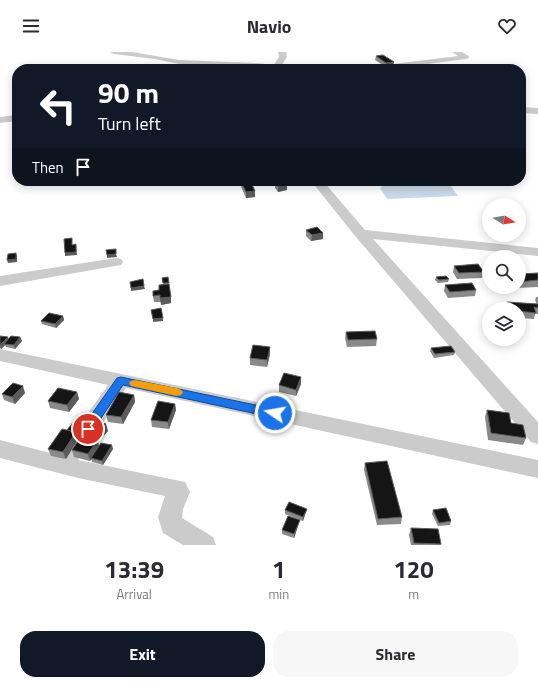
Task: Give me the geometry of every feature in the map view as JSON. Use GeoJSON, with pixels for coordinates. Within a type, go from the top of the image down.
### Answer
{"type":"FeatureCollection","features":[{"type":"Feature","properties":{"kind":"street"},"geometry":{"type":"LineString","coordinates":[[114,52],[150,56],[179,62],[206,64]]}},
{"type":"Feature","properties":{"kind":"street"},"geometry":{"type":"LineString","coordinates":[[278,64],[283,57],[282,52]]}},
{"type":"Feature","properties":{"kind":"street"},"geometry":{"type":"LineString","coordinates":[[410,64],[466,57],[456,52]]}},
{"type":"Feature","properties":{"kind":"street"},"geometry":{"type":"LineString","coordinates":[[535,111],[538,122]]}},
{"type":"Feature","properties":{"kind":"street"},"geometry":{"type":"LineString","coordinates":[[0,120],[12,119]]}},
{"type":"Feature","properties":{"kind":"street"},"geometry":{"type":"LineString","coordinates":[[321,186],[360,234],[538,436]]}},
{"type":"Feature","properties":{"kind":"street"},"geometry":{"type":"LineString","coordinates":[[360,234],[538,252]]}},
{"type":"Feature","properties":{"kind":"street"},"geometry":{"type":"LineString","coordinates":[[0,281],[116,262]]}},
{"type":"Feature","properties":{"kind":"street"},"geometry":{"type":"LineString","coordinates":[[0,355],[538,469]]}},
{"type":"Feature","properties":{"kind":"street"},"geometry":{"type":"LineString","coordinates":[[63,465],[121,380]]}},
{"type":"Feature","properties":{"kind":"street"},"geometry":{"type":"LineString","coordinates":[[0,449],[63,465],[177,489],[179,492],[169,516],[169,521],[172,525],[204,545]]}},
{"type":"Feature","properties":{"kind":"water"},"geometry":{"type":"Polygon","coordinates":[[[383,186],[451,186],[458,196],[387,199],[380,188],[383,186]]]}},
{"type":"Feature","properties":{"kind":"building"},"geometry":{"type":"Polygon","coordinates":[[[383,55],[394,62],[386,63],[376,56],[383,55]]]}},
{"type":"Feature","properties":{"kind":"building"},"geometry":{"type":"Polygon","coordinates":[[[243,186],[252,186],[255,191],[246,192],[243,186]]]}},
{"type":"Feature","properties":{"kind":"building"},"geometry":{"type":"Polygon","coordinates":[[[317,227],[323,233],[312,235],[306,230],[317,227]]]}},
{"type":"Feature","properties":{"kind":"building"},"geometry":{"type":"Polygon","coordinates":[[[72,238],[72,245],[76,244],[76,252],[65,253],[64,239],[72,238]]]}},
{"type":"Feature","properties":{"kind":"building"},"geometry":{"type":"Polygon","coordinates":[[[116,249],[116,254],[107,255],[106,250],[116,249]]]}},
{"type":"Feature","properties":{"kind":"building"},"geometry":{"type":"Polygon","coordinates":[[[16,253],[16,259],[7,260],[8,254],[16,253]]]}},
{"type":"Feature","properties":{"kind":"building"},"geometry":{"type":"Polygon","coordinates":[[[478,264],[482,269],[482,272],[459,273],[454,266],[478,264]]]}},
{"type":"Feature","properties":{"kind":"building"},"geometry":{"type":"Polygon","coordinates":[[[538,273],[538,280],[526,281],[526,274],[538,273]]]}},
{"type":"Feature","properties":{"kind":"building"},"geometry":{"type":"Polygon","coordinates":[[[446,276],[449,279],[439,280],[436,277],[446,276]]]}},
{"type":"Feature","properties":{"kind":"building"},"geometry":{"type":"Polygon","coordinates":[[[168,277],[169,283],[163,283],[162,278],[168,277]]]}},
{"type":"Feature","properties":{"kind":"building"},"geometry":{"type":"Polygon","coordinates":[[[143,279],[144,286],[131,288],[130,282],[143,279]]]}},
{"type":"Feature","properties":{"kind":"building"},"geometry":{"type":"Polygon","coordinates":[[[472,283],[476,290],[450,292],[445,285],[472,283]]]}},
{"type":"Feature","properties":{"kind":"building"},"geometry":{"type":"Polygon","coordinates":[[[169,284],[171,297],[160,298],[160,295],[153,296],[153,291],[159,290],[159,285],[169,284]]]}},
{"type":"Feature","properties":{"kind":"building"},"geometry":{"type":"Polygon","coordinates":[[[526,303],[538,304],[538,308],[534,307],[536,313],[526,312],[526,303]]]}},
{"type":"Feature","properties":{"kind":"building"},"geometry":{"type":"Polygon","coordinates":[[[161,308],[163,318],[153,319],[151,310],[161,308]]]}},
{"type":"Feature","properties":{"kind":"building"},"geometry":{"type":"Polygon","coordinates":[[[49,313],[63,316],[55,324],[41,321],[49,313]]]}},
{"type":"Feature","properties":{"kind":"building"},"geometry":{"type":"Polygon","coordinates":[[[375,331],[377,339],[348,340],[346,332],[375,331]]]}},
{"type":"Feature","properties":{"kind":"building"},"geometry":{"type":"Polygon","coordinates":[[[0,336],[8,337],[0,345],[0,336]]]}},
{"type":"Feature","properties":{"kind":"building"},"geometry":{"type":"Polygon","coordinates":[[[11,336],[20,337],[14,345],[4,344],[11,336]]]}},
{"type":"Feature","properties":{"kind":"building"},"geometry":{"type":"Polygon","coordinates":[[[253,345],[270,347],[267,360],[250,358],[253,345]]]}},
{"type":"Feature","properties":{"kind":"building"},"geometry":{"type":"Polygon","coordinates":[[[451,346],[455,352],[435,354],[431,348],[451,346]]]}},
{"type":"Feature","properties":{"kind":"building"},"geometry":{"type":"Polygon","coordinates":[[[284,373],[301,377],[296,390],[279,385],[284,373]]]}},
{"type":"Feature","properties":{"kind":"building"},"geometry":{"type":"Polygon","coordinates":[[[13,383],[23,386],[12,397],[2,394],[13,383]]]}},
{"type":"Feature","properties":{"kind":"building"},"geometry":{"type":"Polygon","coordinates":[[[58,388],[77,392],[67,405],[48,401],[58,388]]]}},
{"type":"Feature","properties":{"kind":"building"},"geometry":{"type":"Polygon","coordinates":[[[119,392],[134,395],[121,417],[106,415],[119,392]]]}},
{"type":"Feature","properties":{"kind":"building"},"geometry":{"type":"Polygon","coordinates":[[[158,401],[175,404],[168,422],[151,420],[158,401]]]}},
{"type":"Feature","properties":{"kind":"building"},"geometry":{"type":"Polygon","coordinates":[[[487,410],[509,413],[511,423],[523,425],[526,438],[491,433],[487,410]]]}},
{"type":"Feature","properties":{"kind":"building"},"geometry":{"type":"Polygon","coordinates":[[[92,419],[106,424],[95,436],[81,431],[92,419]]]}},
{"type":"Feature","properties":{"kind":"building"},"geometry":{"type":"Polygon","coordinates":[[[75,420],[87,423],[79,434],[67,430],[75,420]]]}},
{"type":"Feature","properties":{"kind":"building"},"geometry":{"type":"Polygon","coordinates":[[[62,429],[76,432],[63,452],[48,449],[62,429]]]}},
{"type":"Feature","properties":{"kind":"building"},"geometry":{"type":"Polygon","coordinates":[[[82,435],[98,439],[88,454],[72,450],[82,435]]]}},
{"type":"Feature","properties":{"kind":"building"},"geometry":{"type":"Polygon","coordinates":[[[101,443],[112,445],[102,461],[91,458],[101,443]]]}},
{"type":"Feature","properties":{"kind":"building"},"geometry":{"type":"Polygon","coordinates":[[[387,461],[402,517],[378,519],[365,463],[387,461]]]}},
{"type":"Feature","properties":{"kind":"building"},"geometry":{"type":"Polygon","coordinates":[[[289,502],[307,509],[303,517],[285,510],[289,502]]]}},
{"type":"Feature","properties":{"kind":"building"},"geometry":{"type":"Polygon","coordinates":[[[446,508],[451,521],[439,523],[433,510],[446,508]]]}},
{"type":"Feature","properties":{"kind":"building"},"geometry":{"type":"Polygon","coordinates":[[[288,516],[300,520],[294,534],[282,530],[288,516]]]}},
{"type":"Feature","properties":{"kind":"building"},"geometry":{"type":"Polygon","coordinates":[[[411,528],[438,529],[441,544],[414,543],[411,528]]]}},
{"type":"Feature","properties":{"kind":"slow traffic"},"geometry":{"type":"LineString","coordinates":[[135,383],[177,392]]}},
{"type":"Feature","properties":{"kind":"route"},"geometry":{"type":"LineString","coordinates":[[88,429],[121,380],[275,413]]}}]}
